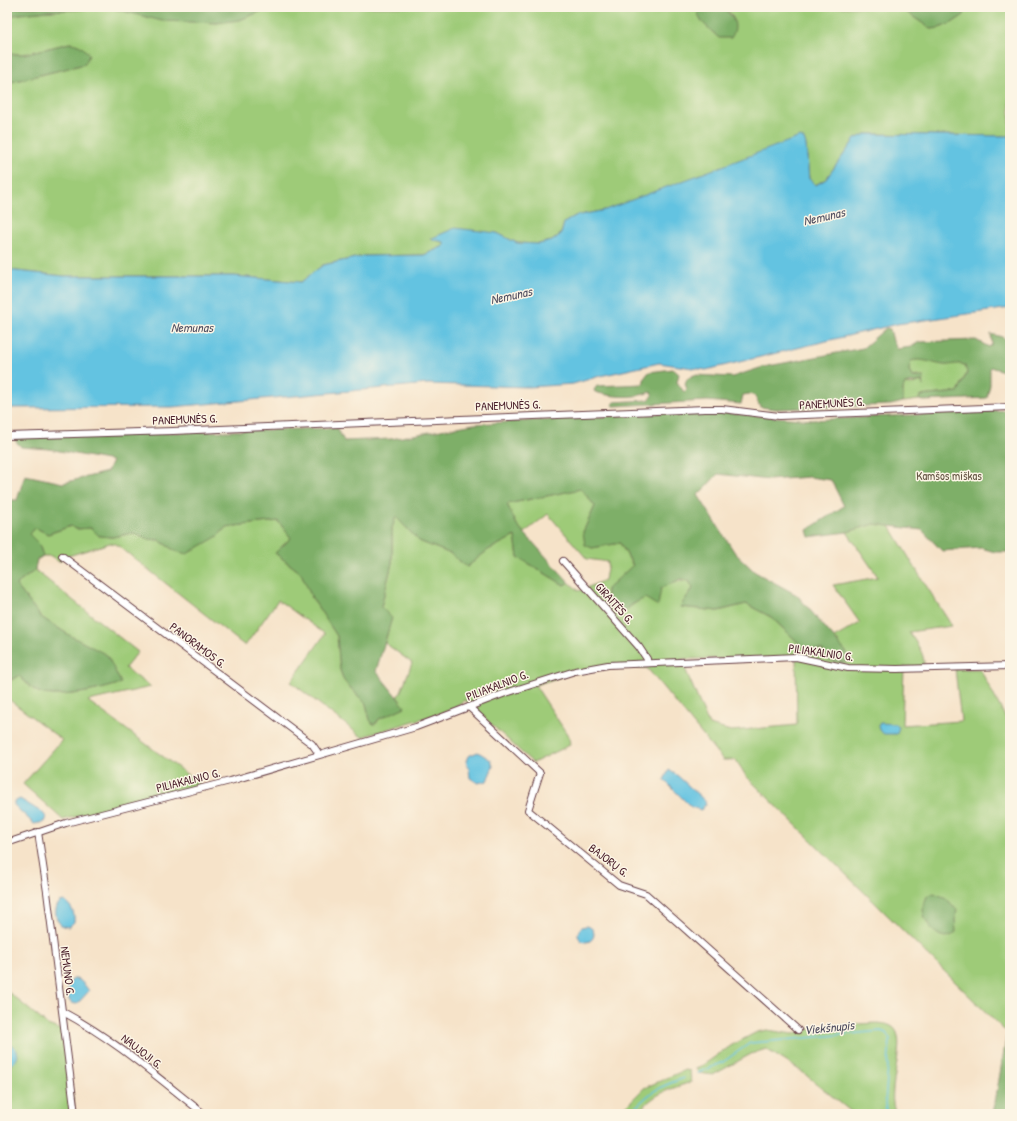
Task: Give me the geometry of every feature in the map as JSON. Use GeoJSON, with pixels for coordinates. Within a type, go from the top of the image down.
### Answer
{"type":"FeatureCollection","features":[{"type":"Feature","properties":{"kind":"street","name":"PANEMUNĖS G."},"geometry":{"type":"LineString","coordinates":[[7,436],[173,431],[705,409],[722,409],[779,416],[1010,407]]}},
{"type":"Feature","properties":{"kind":"street","name":"PANORAMOS G."},"geometry":{"type":"LineString","coordinates":[[62,556],[312,744],[319,754]]}},
{"type":"Feature","properties":{"kind":"street","name":"GIRAITĖS G."},"geometry":{"type":"LineString","coordinates":[[563,561],[639,647],[647,659],[647,663]]}},
{"type":"Feature","properties":{"kind":"street","name":"PILIAKALNIO G."},"geometry":{"type":"LineString","coordinates":[[7,843],[38,832],[93,816],[230,781],[416,727],[539,681],[575,670],[608,665],[796,658],[848,668],[897,669],[1010,666]]}},
{"type":"Feature","properties":{"kind":"street","name":"BAJORŲ G."},"geometry":{"type":"LineString","coordinates":[[469,707],[540,773],[528,810],[620,885],[646,894],[798,1030]]}},
{"type":"Feature","properties":{"kind":"street","name":"NEMUNO G."},"geometry":{"type":"LineString","coordinates":[[38,832],[63,1012],[75,1114]]}},
{"type":"Feature","properties":{"kind":"street","name":"NAUJOJI G."},"geometry":{"type":"LineString","coordinates":[[63,1012],[89,1026],[111,1041],[204,1114]]}},
{"type":"Feature","properties":{"kind":"green space"},"geometry":{"type":"Polygon","coordinates":[[[7,7],[272,7],[240,20],[217,23],[162,21],[111,8],[48,11],[19,14],[7,17],[7,7]]]}},
{"type":"Feature","properties":{"kind":"green space"},"geometry":{"type":"Polygon","coordinates":[[[272,7],[899,7],[931,29],[939,28],[952,23],[963,15],[966,7],[1010,7],[1010,136],[866,134],[855,139],[826,179],[815,185],[809,179],[806,145],[605,210],[575,216],[564,223],[561,234],[552,241],[539,244],[517,243],[497,233],[431,239],[445,242],[444,246],[424,255],[364,256],[323,265],[301,282],[234,276],[64,276],[7,270],[7,83],[85,64],[70,43],[24,54],[7,54],[7,17],[19,14],[48,11],[111,8],[133,13],[217,23],[272,7]],[[723,8],[702,22],[719,38],[735,22],[731,14],[723,8]]]}},
{"type":"Feature","properties":{"kind":"green space"},"geometry":{"type":"Polygon","coordinates":[[[899,7],[966,7],[964,15],[952,23],[939,28],[931,29],[899,7]]]}},
{"type":"Feature","properties":{"kind":"green space"},"geometry":{"type":"Polygon","coordinates":[[[723,8],[730,14],[735,25],[731,38],[719,38],[702,22],[698,14],[699,10],[723,8]]]}},
{"type":"Feature","properties":{"kind":"green space"},"geometry":{"type":"Polygon","coordinates":[[[70,43],[81,46],[89,55],[85,64],[7,83],[7,54],[24,54],[70,43]]]}},
{"type":"Feature","properties":{"kind":"green space"},"geometry":{"type":"Polygon","coordinates":[[[886,328],[890,329],[897,349],[911,347],[919,342],[976,340],[989,347],[992,344],[991,334],[1002,337],[1010,342],[1010,373],[990,367],[990,385],[987,398],[924,401],[919,400],[920,396],[958,392],[967,373],[965,365],[943,365],[923,360],[911,361],[909,370],[912,377],[924,377],[923,386],[922,381],[905,384],[903,389],[903,402],[891,405],[776,409],[760,407],[755,396],[749,394],[743,395],[741,404],[707,401],[614,406],[612,404],[614,402],[648,400],[652,397],[653,393],[650,392],[637,396],[615,396],[601,394],[595,392],[594,390],[597,386],[643,384],[645,377],[649,372],[673,369],[679,374],[677,382],[684,392],[687,389],[685,384],[687,379],[694,375],[732,377],[763,367],[863,348],[886,328]]]}},
{"type":"Feature","properties":{"kind":"green space"},"geometry":{"type":"Polygon","coordinates":[[[919,358],[945,365],[957,363],[965,365],[967,372],[958,392],[920,396],[919,400],[903,402],[903,388],[905,384],[910,385],[922,381],[923,385],[924,382],[918,376],[912,377],[909,370],[911,361],[919,358]]]}},
{"type":"Feature","properties":{"kind":"green space","name":"Kamšos miškas"},"geometry":{"type":"Polygon","coordinates":[[[1010,410],[1010,552],[995,552],[981,548],[942,551],[922,530],[874,524],[847,532],[809,537],[807,530],[844,506],[831,480],[809,477],[769,480],[718,474],[698,495],[735,553],[755,572],[797,595],[847,653],[846,663],[828,660],[823,650],[805,649],[771,617],[746,604],[718,611],[680,607],[693,588],[689,581],[681,579],[661,588],[658,606],[645,598],[633,604],[620,615],[607,598],[607,589],[633,565],[620,543],[592,548],[585,545],[583,532],[595,506],[581,489],[507,504],[517,525],[569,582],[564,585],[518,557],[515,536],[488,550],[467,567],[451,554],[419,541],[396,517],[392,528],[392,563],[381,607],[392,618],[376,671],[405,707],[379,719],[375,724],[373,724],[370,720],[366,704],[344,681],[340,670],[337,636],[312,598],[301,573],[275,553],[291,538],[278,521],[226,527],[218,536],[187,554],[175,551],[159,540],[147,539],[133,533],[112,537],[99,536],[91,528],[76,529],[71,526],[48,534],[36,528],[29,534],[39,544],[43,556],[37,560],[35,570],[16,585],[41,617],[69,635],[107,655],[121,683],[92,691],[58,695],[49,695],[38,692],[19,676],[10,680],[7,684],[7,500],[17,500],[25,475],[63,483],[107,472],[112,461],[49,449],[21,447],[12,437],[337,428],[344,441],[391,439],[474,424],[700,411],[813,420],[1010,410]]]}},
{"type":"Feature","properties":{"kind":"green space"},"geometry":{"type":"Polygon","coordinates":[[[581,489],[595,506],[583,532],[592,548],[620,543],[633,566],[607,589],[607,598],[620,615],[643,598],[663,587],[681,581],[689,581],[693,588],[680,607],[718,611],[746,604],[771,617],[805,649],[823,650],[839,642],[834,638],[860,623],[833,585],[878,577],[847,532],[874,524],[890,526],[952,626],[909,632],[922,652],[924,666],[904,667],[902,725],[961,721],[955,669],[980,669],[1010,726],[1010,1023],[1007,1033],[746,776],[736,760],[723,760],[647,668],[618,667],[576,672],[535,685],[569,737],[570,745],[533,763],[465,700],[450,710],[362,737],[291,682],[325,634],[278,600],[245,646],[116,544],[110,543],[65,557],[59,562],[51,556],[43,556],[39,544],[29,534],[36,528],[48,534],[71,526],[76,529],[91,528],[100,536],[113,537],[133,533],[147,539],[159,540],[175,551],[218,536],[226,527],[278,521],[291,538],[275,553],[301,573],[312,598],[337,636],[340,670],[344,681],[366,704],[370,720],[376,724],[379,719],[404,707],[397,696],[400,694],[412,663],[385,643],[391,618],[381,607],[392,563],[392,528],[396,516],[419,541],[451,554],[467,567],[488,550],[515,536],[518,557],[564,585],[569,582],[579,591],[605,580],[608,562],[587,559],[548,514],[524,533],[517,525],[507,504],[581,489]],[[796,658],[681,659],[709,725],[731,731],[797,725],[796,658]]]}},
{"type":"Feature","properties":{"kind":"green space"},"geometry":{"type":"Polygon","coordinates":[[[35,570],[138,652],[125,668],[151,687],[88,701],[200,784],[63,820],[23,784],[62,740],[7,698],[8,684],[19,676],[38,692],[49,695],[58,695],[92,691],[120,683],[69,635],[41,617],[16,585],[35,570]]]}},
{"type":"Feature","properties":{"kind":"green space"},"geometry":{"type":"Polygon","coordinates":[[[934,893],[946,898],[957,910],[955,919],[956,932],[951,936],[945,937],[934,932],[926,921],[923,905],[927,896],[934,893]]]}},
{"type":"Feature","properties":{"kind":"green space"},"geometry":{"type":"Polygon","coordinates":[[[7,991],[48,1025],[64,1031],[75,1114],[7,1114],[7,1066],[10,1066],[9,1044],[7,1043],[7,991]]]}},
{"type":"Feature","properties":{"kind":"green space"},"geometry":{"type":"Polygon","coordinates":[[[1010,1023],[1010,1114],[993,1114],[1007,1033],[1010,1023]]]}},
{"type":"Feature","properties":{"kind":"green space"},"geometry":{"type":"Polygon","coordinates":[[[857,1024],[887,1024],[897,1032],[899,1041],[894,1080],[893,1105],[897,1114],[854,1114],[801,1071],[766,1049],[751,1054],[713,1075],[698,1073],[696,1068],[703,1065],[732,1045],[757,1032],[767,1030],[793,1034],[813,1028],[857,1024]]]}},
{"type":"Feature","properties":{"kind":"green space"},"geometry":{"type":"Polygon","coordinates":[[[685,1070],[690,1071],[691,1082],[655,1097],[649,1101],[637,1114],[618,1114],[644,1088],[685,1070]]]}},
{"type":"Feature","properties":{"kind":"water","name":"Nemunas"},"geometry":{"type":"Polygon","coordinates":[[[866,134],[1010,136],[1010,308],[897,324],[706,370],[659,363],[600,376],[573,384],[529,387],[428,384],[172,407],[7,408],[7,270],[64,276],[234,276],[301,282],[323,265],[364,256],[424,255],[444,246],[444,242],[430,239],[455,228],[497,233],[517,243],[539,244],[552,241],[561,234],[564,223],[575,216],[605,210],[800,137],[804,139],[806,145],[809,179],[816,185],[826,179],[855,139],[866,134]]]}},
{"type":"Feature","properties":{"kind":"water"},"geometry":{"type":"Polygon","coordinates":[[[880,723],[896,724],[899,728],[897,734],[884,734],[879,730],[878,726],[880,723]]]}},
{"type":"Feature","properties":{"kind":"water"},"geometry":{"type":"Polygon","coordinates":[[[478,752],[491,760],[493,766],[487,781],[478,783],[470,778],[466,761],[468,756],[478,752]]]}},
{"type":"Feature","properties":{"kind":"water"},"geometry":{"type":"Polygon","coordinates":[[[669,770],[678,776],[705,801],[706,804],[701,810],[691,807],[664,780],[669,770]]]}},
{"type":"Feature","properties":{"kind":"water"},"geometry":{"type":"Polygon","coordinates":[[[20,799],[43,813],[46,817],[44,822],[34,824],[14,805],[14,802],[20,799]]]}},
{"type":"Feature","properties":{"kind":"water"},"geometry":{"type":"Polygon","coordinates":[[[64,901],[71,907],[74,916],[74,922],[69,927],[62,926],[56,918],[56,908],[60,902],[64,901]]]}},
{"type":"Feature","properties":{"kind":"water"},"geometry":{"type":"Polygon","coordinates":[[[583,926],[589,926],[594,931],[592,940],[589,942],[583,942],[578,937],[578,931],[583,926]]]}},
{"type":"Feature","properties":{"kind":"water"},"geometry":{"type":"Polygon","coordinates":[[[73,979],[76,979],[84,984],[89,991],[77,1004],[71,1003],[68,997],[68,987],[73,979]]]}},
{"type":"Feature","properties":{"kind":"water"},"geometry":{"type":"Polygon","coordinates":[[[7,1043],[15,1048],[18,1054],[15,1061],[7,1066],[7,1043]]]}},
{"type":"Feature","properties":{"kind":"waterway","name":"Viekšnupis"},"geometry":{"type":"LineString","coordinates":[[698,1073],[723,1062],[750,1043],[881,1031],[886,1033],[890,1040],[885,1104],[887,1114]]}},
{"type":"Feature","properties":{"kind":"waterway","name":"Viekšnupis"},"geometry":{"type":"LineString","coordinates":[[629,1114],[642,1100],[659,1088],[684,1078]]}}]}
